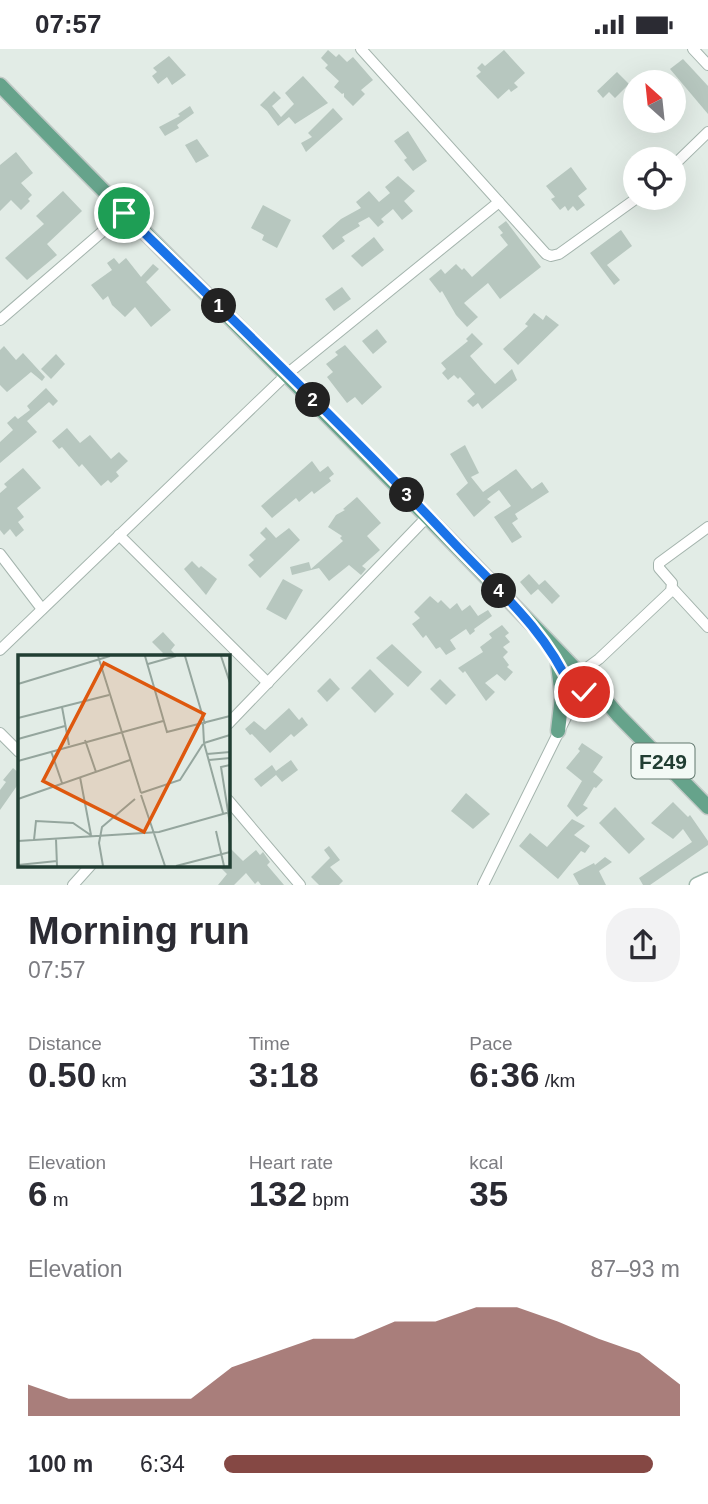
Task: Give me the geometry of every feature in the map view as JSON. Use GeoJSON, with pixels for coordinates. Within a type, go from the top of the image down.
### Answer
{"type":"FeatureCollection","features":[{"type":"Feature","properties":{"kind":"main road","name":"F249"},"geometry":{"type":"LineString","coordinates":[[0,85],[124,213],[428,516],[543,638],[580,682]]}},
{"type":"Feature","properties":{"kind":"main road","name":"F249"},"geometry":{"type":"LineString","coordinates":[[543,638],[558,665],[618,715],[708,807]]}},
{"type":"Feature","properties":{"kind":"main road"},"geometry":{"type":"LineString","coordinates":[[558,665],[562,696],[558,731]]}},
{"type":"Feature","properties":{"kind":"street"},"geometry":{"type":"LineString","coordinates":[[361,49],[546,254],[559,254],[623,208]]}},
{"type":"Feature","properties":{"kind":"street"},"geometry":{"type":"LineString","coordinates":[[693,49],[708,65]]}},
{"type":"Feature","properties":{"kind":"street"},"geometry":{"type":"LineString","coordinates":[[686,153],[708,132]]}},
{"type":"Feature","properties":{"kind":"street"},"geometry":{"type":"LineString","coordinates":[[0,650],[287,374],[499,202]]}},
{"type":"Feature","properties":{"kind":"street"},"geometry":{"type":"LineString","coordinates":[[0,320],[124,213]]}},
{"type":"Feature","properties":{"kind":"street"},"geometry":{"type":"LineString","coordinates":[[229,723],[428,516]]}},
{"type":"Feature","properties":{"kind":"street"},"geometry":{"type":"LineString","coordinates":[[708,527],[659,563],[659,568],[672,583],[672,588],[708,627]]}},
{"type":"Feature","properties":{"kind":"street"},"geometry":{"type":"LineString","coordinates":[[118,535],[268,683]]}},
{"type":"Feature","properties":{"kind":"street"},"geometry":{"type":"LineString","coordinates":[[0,554],[43,609]]}},
{"type":"Feature","properties":{"kind":"street"},"geometry":{"type":"LineString","coordinates":[[483,884],[580,682],[599,659],[672,588]]}},
{"type":"Feature","properties":{"kind":"street"},"geometry":{"type":"LineString","coordinates":[[0,733],[18,751]]}},
{"type":"Feature","properties":{"kind":"street"},"geometry":{"type":"LineString","coordinates":[[229,801],[300,884]]}},
{"type":"Feature","properties":{"kind":"street"},"geometry":{"type":"LineString","coordinates":[[73,884],[89,867]]}},
{"type":"Feature","properties":{"kind":"street"},"geometry":{"type":"LineString","coordinates":[[698,884],[708,880]]}},
{"type":"Feature","properties":{"kind":"building"},"geometry":{"type":"Polygon","coordinates":[[[328,50],[336,57],[339,54],[347,62],[353,57],[373,80],[361,90],[365,94],[353,106],[344,97],[344,93],[334,87],[339,81],[325,68],[328,65],[321,58],[328,50]]]}},
{"type":"Feature","properties":{"kind":"building"},"geometry":{"type":"Polygon","coordinates":[[[504,50],[525,73],[514,83],[518,87],[511,92],[509,89],[498,99],[476,76],[481,72],[477,68],[482,63],[485,66],[504,50]]]}},
{"type":"Feature","properties":{"kind":"building"},"geometry":{"type":"Polygon","coordinates":[[[169,56],[186,75],[172,85],[167,77],[158,84],[152,76],[157,72],[153,68],[169,56]]]}},
{"type":"Feature","properties":{"kind":"building"},"geometry":{"type":"Polygon","coordinates":[[[683,59],[708,86],[708,114],[686,88],[686,70],[670,69],[683,59]]]}},
{"type":"Feature","properties":{"kind":"building"},"geometry":{"type":"Polygon","coordinates":[[[617,72],[623,78],[623,90],[615,98],[609,92],[603,98],[597,91],[617,72]]]}},
{"type":"Feature","properties":{"kind":"building"},"geometry":{"type":"Polygon","coordinates":[[[303,76],[328,103],[295,124],[289,117],[278,126],[260,105],[274,91],[281,98],[272,106],[281,117],[294,104],[285,93],[303,76]]]}},
{"type":"Feature","properties":{"kind":"building"},"geometry":{"type":"Polygon","coordinates":[[[190,106],[194,113],[177,125],[179,128],[165,136],[159,127],[180,116],[178,114],[190,106]]]}},
{"type":"Feature","properties":{"kind":"building"},"geometry":{"type":"Polygon","coordinates":[[[333,108],[343,119],[306,152],[301,143],[312,137],[308,133],[333,108]]]}},
{"type":"Feature","properties":{"kind":"building"},"geometry":{"type":"Polygon","coordinates":[[[408,131],[427,161],[413,171],[394,141],[408,131]]]}},
{"type":"Feature","properties":{"kind":"building"},"geometry":{"type":"Polygon","coordinates":[[[197,139],[209,156],[196,163],[185,145],[197,139]]]}},
{"type":"Feature","properties":{"kind":"building"},"geometry":{"type":"Polygon","coordinates":[[[16,152],[33,173],[21,183],[32,195],[21,210],[11,200],[0,211],[0,165],[16,152]]]}},
{"type":"Feature","properties":{"kind":"building"},"geometry":{"type":"Polygon","coordinates":[[[571,167],[587,189],[578,196],[585,205],[577,211],[573,206],[568,211],[565,206],[560,210],[551,199],[555,197],[546,186],[571,167]]]}},
{"type":"Feature","properties":{"kind":"building"},"geometry":{"type":"Polygon","coordinates":[[[398,176],[415,191],[404,201],[413,211],[402,220],[393,209],[381,219],[384,222],[378,227],[369,217],[342,237],[345,241],[333,250],[322,236],[341,219],[361,208],[356,202],[369,191],[379,202],[390,193],[385,187],[398,176]]]}},
{"type":"Feature","properties":{"kind":"building"},"geometry":{"type":"Polygon","coordinates":[[[63,191],[82,211],[47,244],[57,255],[27,280],[5,258],[44,224],[36,216],[63,191]]]}},
{"type":"Feature","properties":{"kind":"building"},"geometry":{"type":"Polygon","coordinates":[[[263,205],[291,220],[277,248],[262,240],[264,235],[251,228],[263,205]]]}},
{"type":"Feature","properties":{"kind":"building"},"geometry":{"type":"Polygon","coordinates":[[[506,221],[541,267],[500,299],[488,283],[464,303],[478,317],[467,327],[456,315],[442,291],[440,293],[429,279],[441,269],[445,274],[456,264],[472,277],[508,245],[500,235],[503,233],[498,227],[506,221]]]}},
{"type":"Feature","properties":{"kind":"building"},"geometry":{"type":"Polygon","coordinates":[[[621,230],[632,246],[607,265],[620,280],[614,285],[590,253],[621,230]]]}},
{"type":"Feature","properties":{"kind":"building"},"geometry":{"type":"Polygon","coordinates":[[[374,237],[384,250],[362,267],[351,256],[374,237]]]}},
{"type":"Feature","properties":{"kind":"building"},"geometry":{"type":"Polygon","coordinates":[[[114,258],[119,264],[126,258],[141,277],[153,264],[159,269],[146,282],[171,310],[151,327],[135,307],[125,317],[112,305],[108,296],[103,300],[91,285],[112,270],[107,263],[114,258]]]}},
{"type":"Feature","properties":{"kind":"building"},"geometry":{"type":"Polygon","coordinates":[[[342,287],[351,299],[334,311],[325,299],[342,287]]]}},
{"type":"Feature","properties":{"kind":"building"},"geometry":{"type":"Polygon","coordinates":[[[534,313],[543,320],[546,315],[559,325],[518,365],[503,349],[528,326],[525,324],[534,313]]]}},
{"type":"Feature","properties":{"kind":"building"},"geometry":{"type":"Polygon","coordinates":[[[377,329],[387,342],[373,354],[362,341],[377,329]]]}},
{"type":"Feature","properties":{"kind":"building"},"geometry":{"type":"Polygon","coordinates":[[[472,333],[483,344],[470,356],[495,384],[512,369],[517,380],[482,409],[478,403],[473,407],[467,401],[475,394],[460,377],[458,379],[454,375],[448,380],[442,373],[446,369],[441,363],[468,341],[466,339],[472,333]]]}},
{"type":"Feature","properties":{"kind":"building"},"geometry":{"type":"Polygon","coordinates":[[[345,345],[382,387],[362,405],[355,397],[347,403],[327,377],[333,372],[326,364],[338,355],[335,352],[345,345]]]}},
{"type":"Feature","properties":{"kind":"building"},"geometry":{"type":"Polygon","coordinates":[[[4,346],[16,360],[23,353],[45,377],[42,381],[31,372],[7,392],[0,385],[0,350],[4,346]]]}},
{"type":"Feature","properties":{"kind":"building"},"geometry":{"type":"Polygon","coordinates":[[[56,354],[65,364],[51,379],[41,369],[56,354]]]}},
{"type":"Feature","properties":{"kind":"building"},"geometry":{"type":"Polygon","coordinates":[[[46,388],[58,401],[53,406],[49,402],[27,421],[37,432],[0,463],[0,442],[13,430],[7,423],[15,416],[18,419],[30,410],[27,406],[46,388]]]}},
{"type":"Feature","properties":{"kind":"building"},"geometry":{"type":"Polygon","coordinates":[[[67,428],[80,443],[90,435],[111,459],[119,452],[128,461],[116,472],[119,476],[111,483],[108,480],[101,486],[82,464],[79,467],[62,447],[59,449],[52,441],[67,428]]]}},
{"type":"Feature","properties":{"kind":"building"},"geometry":{"type":"Polygon","coordinates":[[[465,445],[479,473],[471,477],[483,492],[516,469],[532,489],[542,482],[549,492],[515,514],[518,519],[512,523],[522,537],[512,543],[494,517],[511,506],[499,490],[487,499],[491,502],[474,517],[456,494],[468,483],[450,454],[465,445]]]}},
{"type":"Feature","properties":{"kind":"building"},"geometry":{"type":"Polygon","coordinates":[[[312,461],[320,472],[328,466],[334,474],[329,478],[331,481],[299,502],[296,498],[272,518],[261,506],[312,461]]]}},
{"type":"Feature","properties":{"kind":"building"},"geometry":{"type":"Polygon","coordinates":[[[23,468],[41,488],[17,508],[24,517],[18,522],[24,530],[16,537],[10,529],[4,535],[0,530],[0,493],[7,487],[4,484],[23,468]]]}},
{"type":"Feature","properties":{"kind":"building"},"geometry":{"type":"Polygon","coordinates":[[[357,497],[381,523],[367,536],[380,550],[362,566],[366,569],[361,575],[349,565],[329,581],[319,568],[292,575],[290,567],[309,562],[311,569],[343,541],[340,538],[342,536],[328,527],[336,515],[357,497]]]}},
{"type":"Feature","properties":{"kind":"building"},"geometry":{"type":"Polygon","coordinates":[[[266,527],[276,538],[289,528],[300,540],[260,578],[248,565],[254,560],[249,555],[266,539],[260,533],[266,527]]]}},
{"type":"Feature","properties":{"kind":"building"},"geometry":{"type":"Polygon","coordinates":[[[192,561],[217,579],[206,595],[184,569],[192,561]]]}},
{"type":"Feature","properties":{"kind":"building"},"geometry":{"type":"Polygon","coordinates":[[[529,574],[539,585],[545,580],[560,596],[552,604],[538,589],[531,595],[520,582],[529,574]]]}},
{"type":"Feature","properties":{"kind":"building"},"geometry":{"type":"Polygon","coordinates":[[[283,579],[303,590],[286,620],[266,609],[283,579]]]}},
{"type":"Feature","properties":{"kind":"building"},"geometry":{"type":"Polygon","coordinates":[[[430,596],[438,603],[441,600],[450,609],[457,603],[462,611],[470,605],[478,616],[488,610],[492,616],[470,635],[466,629],[450,640],[456,649],[446,655],[440,647],[436,649],[426,635],[423,638],[412,624],[420,618],[414,612],[430,596]]]}},
{"type":"Feature","properties":{"kind":"building"},"geometry":{"type":"Polygon","coordinates":[[[502,625],[509,633],[505,636],[510,642],[503,647],[508,652],[503,657],[509,665],[507,667],[513,672],[505,681],[497,674],[485,683],[495,692],[486,701],[465,671],[463,673],[458,668],[483,652],[480,647],[492,638],[489,634],[502,625]]]}},
{"type":"Feature","properties":{"kind":"building"},"geometry":{"type":"Polygon","coordinates":[[[163,632],[175,645],[171,650],[176,655],[161,655],[163,653],[152,642],[163,632]]]}},
{"type":"Feature","properties":{"kind":"building"},"geometry":{"type":"Polygon","coordinates":[[[392,644],[422,672],[408,687],[376,658],[392,644]]]}},
{"type":"Feature","properties":{"kind":"building"},"geometry":{"type":"Polygon","coordinates":[[[370,669],[394,694],[375,713],[351,688],[370,669]]]}},
{"type":"Feature","properties":{"kind":"building"},"geometry":{"type":"Polygon","coordinates":[[[330,678],[340,689],[327,702],[317,691],[330,678]]]}},
{"type":"Feature","properties":{"kind":"building"},"geometry":{"type":"Polygon","coordinates":[[[440,679],[456,695],[446,705],[430,689],[440,679]]]}},
{"type":"Feature","properties":{"kind":"building"},"geometry":{"type":"Polygon","coordinates":[[[289,708],[299,720],[302,717],[308,725],[294,737],[291,734],[270,753],[245,729],[254,721],[265,730],[289,708]]]}},
{"type":"Feature","properties":{"kind":"building"},"geometry":{"type":"Polygon","coordinates":[[[582,743],[603,757],[593,772],[603,780],[594,787],[583,805],[588,808],[577,817],[567,806],[582,781],[566,768],[580,751],[578,749],[582,743]]]}},
{"type":"Feature","properties":{"kind":"building"},"geometry":{"type":"Polygon","coordinates":[[[291,760],[298,770],[282,782],[276,775],[261,787],[254,779],[272,765],[276,771],[291,760]]]}},
{"type":"Feature","properties":{"kind":"building"},"geometry":{"type":"Polygon","coordinates":[[[13,768],[18,772],[18,784],[0,810],[0,790],[6,782],[3,780],[13,768]]]}},
{"type":"Feature","properties":{"kind":"building"},"geometry":{"type":"Polygon","coordinates":[[[466,793],[490,814],[473,829],[451,811],[466,793]]]}},
{"type":"Feature","properties":{"kind":"building"},"geometry":{"type":"Polygon","coordinates":[[[673,802],[688,817],[690,815],[708,845],[650,885],[643,885],[639,878],[692,842],[683,829],[673,839],[651,823],[673,802]]]}},
{"type":"Feature","properties":{"kind":"building"},"geometry":{"type":"Polygon","coordinates":[[[615,807],[645,839],[629,854],[599,823],[615,807]]]}},
{"type":"Feature","properties":{"kind":"building"},"geometry":{"type":"Polygon","coordinates":[[[572,819],[585,826],[574,835],[590,846],[585,853],[581,851],[558,879],[519,846],[530,833],[547,847],[572,819]]]}},
{"type":"Feature","properties":{"kind":"building"},"geometry":{"type":"Polygon","coordinates":[[[329,846],[340,860],[330,867],[343,881],[339,885],[319,885],[311,877],[330,858],[324,850],[329,846]]]}},
{"type":"Feature","properties":{"kind":"building"},"geometry":{"type":"Polygon","coordinates":[[[229,847],[243,861],[256,850],[260,855],[263,852],[270,862],[267,865],[284,885],[261,885],[258,881],[255,884],[246,873],[234,885],[218,885],[227,874],[220,867],[229,867],[229,847]]]}},
{"type":"Feature","properties":{"kind":"building"},"geometry":{"type":"Polygon","coordinates":[[[605,857],[612,862],[599,871],[606,885],[579,885],[573,874],[594,863],[595,865],[605,857]]]}},
{"type":"Feature","properties":{"kind":"route"},"geometry":{"type":"LineString","coordinates":[[124,213],[428,516],[543,638],[571,689],[578,693],[584,692]]}}]}
